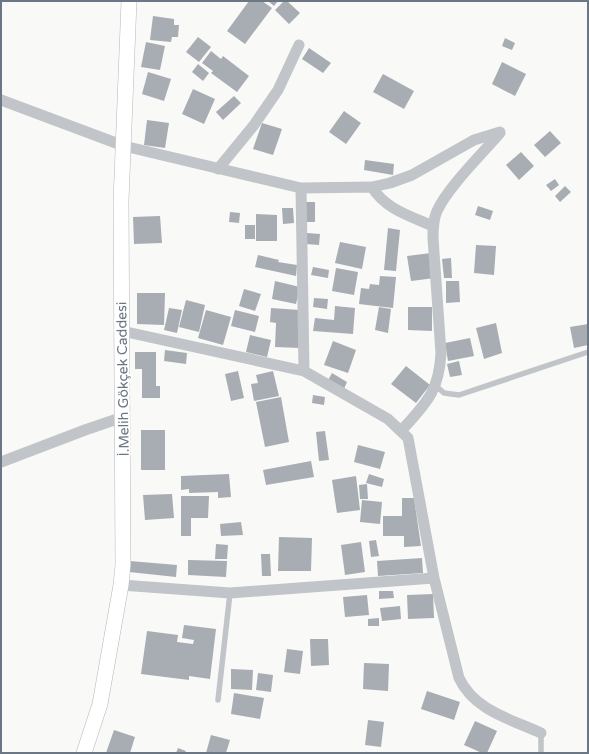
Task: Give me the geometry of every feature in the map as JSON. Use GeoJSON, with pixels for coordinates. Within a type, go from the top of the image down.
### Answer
{"type":"FeatureCollection","features":[{"type":"Feature","properties":{"kind":"street","name":"İ.Melih Gökçek Caddesi"},"geometry":{"type":"LineString","coordinates":[[84,753],[100,704],[121,585],[124,546],[121,201],[129,1]]}},
{"type":"Feature","properties":{"kind":"street"},"geometry":{"type":"LineString","coordinates":[[218,169],[254,125],[278,90],[298,46]]}},
{"type":"Feature","properties":{"kind":"street"},"geometry":{"type":"LineString","coordinates":[[1,100],[124,146],[301,188],[372,187],[412,175],[474,140],[500,132],[444,199],[436,212],[432,226],[441,353],[440,371],[436,386],[429,399],[401,431]]}},
{"type":"Feature","properties":{"kind":"street"},"geometry":{"type":"LineString","coordinates":[[372,187],[381,200],[390,206],[432,226]]}},
{"type":"Feature","properties":{"kind":"street"},"geometry":{"type":"LineString","coordinates":[[301,188],[304,371]]}},
{"type":"Feature","properties":{"kind":"street"},"geometry":{"type":"LineString","coordinates":[[122,331],[304,371],[388,419],[401,431],[408,438],[434,578],[459,678],[464,689],[484,708],[541,733]]}},
{"type":"Feature","properties":{"kind":"street"},"geometry":{"type":"LineString","coordinates":[[1,462],[123,417]]}},
{"type":"Feature","properties":{"kind":"street"},"geometry":{"type":"LineString","coordinates":[[121,585],[230,593],[434,578]]}},
{"type":"Feature","properties":{"kind":"lane"},"geometry":{"type":"LineString","coordinates":[[436,386],[444,393],[459,395],[588,352]]}},
{"type":"Feature","properties":{"kind":"lane"},"geometry":{"type":"LineString","coordinates":[[218,700],[230,593]]}},
{"type":"Feature","properties":{"kind":"lane"},"geometry":{"type":"LineString","coordinates":[[541,733],[541,753]]}},
{"type":"Feature","properties":{"kind":"building"},"geometry":{"type":"Polygon","coordinates":[[[249,1],[262,1],[272,8],[245,44],[227,31],[249,1]]]}},
{"type":"Feature","properties":{"kind":"building"},"geometry":{"type":"Polygon","coordinates":[[[268,1],[278,1],[274,6],[268,1]]]}},
{"type":"Feature","properties":{"kind":"building"},"geometry":{"type":"Polygon","coordinates":[[[284,1],[287,1],[300,13],[289,24],[275,10],[284,1]]]}},
{"type":"Feature","properties":{"kind":"building"},"geometry":{"type":"Polygon","coordinates":[[[153,16],[174,19],[174,25],[179,25],[178,37],[172,37],[171,42],[150,40],[153,16]]]}},
{"type":"Feature","properties":{"kind":"building"},"geometry":{"type":"Polygon","coordinates":[[[198,37],[211,47],[199,62],[186,52],[198,37]]]}},
{"type":"Feature","properties":{"kind":"building"},"geometry":{"type":"Polygon","coordinates":[[[505,38],[515,43],[512,50],[502,46],[505,38]]]}},
{"type":"Feature","properties":{"kind":"building"},"geometry":{"type":"Polygon","coordinates":[[[146,42],[165,46],[160,70],[141,67],[146,42]]]}},
{"type":"Feature","properties":{"kind":"building"},"geometry":{"type":"Polygon","coordinates":[[[309,48],[331,63],[323,73],[302,59],[309,48]]]}},
{"type":"Feature","properties":{"kind":"building"},"geometry":{"type":"Polygon","coordinates":[[[211,51],[221,59],[223,56],[249,76],[237,92],[211,73],[213,71],[202,63],[211,51]]]}},
{"type":"Feature","properties":{"kind":"building"},"geometry":{"type":"Polygon","coordinates":[[[502,62],[526,74],[515,96],[492,84],[502,62]]]}},
{"type":"Feature","properties":{"kind":"building"},"geometry":{"type":"Polygon","coordinates":[[[198,64],[209,73],[203,81],[192,72],[198,64]]]}},
{"type":"Feature","properties":{"kind":"building"},"geometry":{"type":"Polygon","coordinates":[[[148,72],[171,79],[164,101],[142,94],[148,72]]]}},
{"type":"Feature","properties":{"kind":"building"},"geometry":{"type":"Polygon","coordinates":[[[383,74],[414,91],[404,109],[373,92],[383,74]]]}},
{"type":"Feature","properties":{"kind":"building"},"geometry":{"type":"Polygon","coordinates":[[[193,89],[215,99],[204,124],[182,114],[193,89]]]}},
{"type":"Feature","properties":{"kind":"building"},"geometry":{"type":"Polygon","coordinates":[[[234,96],[241,103],[223,120],[216,112],[234,96]]]}},
{"type":"Feature","properties":{"kind":"building"},"geometry":{"type":"Polygon","coordinates":[[[344,111],[361,123],[346,144],[329,132],[344,111]]]}},
{"type":"Feature","properties":{"kind":"building"},"geometry":{"type":"Polygon","coordinates":[[[147,120],[169,123],[165,148],[144,145],[147,120]]]}},
{"type":"Feature","properties":{"kind":"building"},"geometry":{"type":"Polygon","coordinates":[[[262,123],[282,129],[273,155],[253,149],[262,123]]]}},
{"type":"Feature","properties":{"kind":"building"},"geometry":{"type":"Polygon","coordinates":[[[550,131],[561,143],[545,157],[534,145],[550,131]]]}},
{"type":"Feature","properties":{"kind":"building"},"geometry":{"type":"Polygon","coordinates":[[[521,152],[534,166],[519,180],[506,165],[521,152]]]}},
{"type":"Feature","properties":{"kind":"building"},"geometry":{"type":"Polygon","coordinates":[[[365,160],[394,164],[393,175],[364,170],[365,160]]]}},
{"type":"Feature","properties":{"kind":"building"},"geometry":{"type":"Polygon","coordinates":[[[555,179],[559,185],[551,191],[546,185],[555,179]]]}},
{"type":"Feature","properties":{"kind":"building"},"geometry":{"type":"Polygon","coordinates":[[[565,186],[571,192],[560,202],[555,196],[565,186]]]}},
{"type":"Feature","properties":{"kind":"building"},"geometry":{"type":"Polygon","coordinates":[[[305,202],[315,202],[315,222],[305,222],[305,202]]]}},
{"type":"Feature","properties":{"kind":"building"},"geometry":{"type":"Polygon","coordinates":[[[478,206],[493,211],[490,220],[475,215],[478,206]]]}},
{"type":"Feature","properties":{"kind":"building"},"geometry":{"type":"Polygon","coordinates":[[[282,208],[293,208],[294,223],[283,224],[282,208]]]}},
{"type":"Feature","properties":{"kind":"building"},"geometry":{"type":"Polygon","coordinates":[[[230,212],[240,213],[239,223],[229,222],[230,212]]]}},
{"type":"Feature","properties":{"kind":"building"},"geometry":{"type":"Polygon","coordinates":[[[256,214],[277,215],[277,241],[256,241],[256,214]]]}},
{"type":"Feature","properties":{"kind":"building"},"geometry":{"type":"Polygon","coordinates":[[[160,216],[162,243],[134,244],[133,217],[160,216]]]}},
{"type":"Feature","properties":{"kind":"building"},"geometry":{"type":"Polygon","coordinates":[[[245,225],[255,225],[255,239],[245,239],[245,225]]]}},
{"type":"Feature","properties":{"kind":"building"},"geometry":{"type":"Polygon","coordinates":[[[388,228],[400,230],[396,271],[384,270],[388,228]]]}},
{"type":"Feature","properties":{"kind":"building"},"geometry":{"type":"Polygon","coordinates":[[[307,233],[320,234],[319,245],[306,244],[307,233]]]}},
{"type":"Feature","properties":{"kind":"building"},"geometry":{"type":"Polygon","coordinates":[[[340,242],[366,247],[362,269],[335,263],[340,242]]]}},
{"type":"Feature","properties":{"kind":"building"},"geometry":{"type":"Polygon","coordinates":[[[476,245],[496,246],[494,275],[474,273],[476,245]]]}},
{"type":"Feature","properties":{"kind":"building"},"geometry":{"type":"Polygon","coordinates":[[[431,253],[435,278],[411,281],[407,256],[431,253]]]}},
{"type":"Feature","properties":{"kind":"building"},"geometry":{"type":"Polygon","coordinates":[[[258,255],[279,260],[278,262],[297,265],[296,276],[255,267],[258,255]]]}},
{"type":"Feature","properties":{"kind":"building"},"geometry":{"type":"Polygon","coordinates":[[[451,258],[452,278],[444,278],[442,259],[451,258]]]}},
{"type":"Feature","properties":{"kind":"building"},"geometry":{"type":"Polygon","coordinates":[[[313,267],[329,270],[328,278],[311,275],[313,267]]]}},
{"type":"Feature","properties":{"kind":"building"},"geometry":{"type":"Polygon","coordinates":[[[336,268],[358,272],[354,295],[332,291],[336,268]]]}},
{"type":"Feature","properties":{"kind":"building"},"geometry":{"type":"Polygon","coordinates":[[[380,276],[396,277],[393,308],[359,304],[361,288],[369,289],[370,284],[379,285],[380,276]]]}},
{"type":"Feature","properties":{"kind":"building"},"geometry":{"type":"Polygon","coordinates":[[[275,281],[300,287],[296,304],[272,299],[275,281]]]}},
{"type":"Feature","properties":{"kind":"building"},"geometry":{"type":"Polygon","coordinates":[[[446,281],[459,281],[460,302],[446,303],[446,281]]]}},
{"type":"Feature","properties":{"kind":"building"},"geometry":{"type":"Polygon","coordinates":[[[244,289],[261,294],[255,311],[239,306],[244,289]]]}},
{"type":"Feature","properties":{"kind":"building"},"geometry":{"type":"Polygon","coordinates":[[[137,293],[165,293],[164,325],[137,324],[137,293]]]}},
{"type":"Feature","properties":{"kind":"building"},"geometry":{"type":"Polygon","coordinates":[[[314,298],[328,299],[327,309],[313,307],[314,298]]]}},
{"type":"Feature","properties":{"kind":"building"},"geometry":{"type":"Polygon","coordinates":[[[186,300],[205,305],[199,332],[179,327],[186,300]]]}},
{"type":"Feature","properties":{"kind":"building"},"geometry":{"type":"Polygon","coordinates":[[[335,306],[355,308],[353,334],[313,331],[315,318],[334,320],[335,306]]]}},
{"type":"Feature","properties":{"kind":"building"},"geometry":{"type":"Polygon","coordinates":[[[379,307],[391,309],[388,333],[375,330],[379,307]]]}},
{"type":"Feature","properties":{"kind":"building"},"geometry":{"type":"Polygon","coordinates":[[[408,307],[432,307],[432,331],[408,330],[408,307]]]}},
{"type":"Feature","properties":{"kind":"building"},"geometry":{"type":"Polygon","coordinates":[[[169,308],[182,310],[177,333],[164,330],[169,308]]]}},
{"type":"Feature","properties":{"kind":"building"},"geometry":{"type":"Polygon","coordinates":[[[271,308],[300,310],[300,348],[275,347],[276,323],[270,322],[271,308]]]}},
{"type":"Feature","properties":{"kind":"building"},"geometry":{"type":"Polygon","coordinates":[[[206,310],[231,317],[223,345],[198,338],[206,310]]]}},
{"type":"Feature","properties":{"kind":"building"},"geometry":{"type":"Polygon","coordinates":[[[235,310],[259,316],[255,332],[231,326],[235,310]]]}},
{"type":"Feature","properties":{"kind":"building"},"geometry":{"type":"Polygon","coordinates":[[[496,323],[502,353],[484,359],[476,328],[496,323]]]}},
{"type":"Feature","properties":{"kind":"building"},"geometry":{"type":"Polygon","coordinates":[[[588,324],[588,345],[574,348],[570,327],[588,324]]]}},
{"type":"Feature","properties":{"kind":"building"},"geometry":{"type":"Polygon","coordinates":[[[250,335],[271,340],[267,357],[246,352],[250,335]]]}},
{"type":"Feature","properties":{"kind":"building"},"geometry":{"type":"Polygon","coordinates":[[[470,338],[474,356],[448,361],[445,343],[470,338]]]}},
{"type":"Feature","properties":{"kind":"building"},"geometry":{"type":"Polygon","coordinates":[[[333,341],[356,350],[348,373],[324,365],[333,341]]]}},
{"type":"Feature","properties":{"kind":"building"},"geometry":{"type":"Polygon","coordinates":[[[165,350],[187,353],[186,364],[164,361],[165,350]]]}},
{"type":"Feature","properties":{"kind":"building"},"geometry":{"type":"Polygon","coordinates":[[[135,352],[156,352],[156,386],[160,386],[160,398],[142,398],[142,369],[135,369],[135,352]]]}},
{"type":"Feature","properties":{"kind":"building"},"geometry":{"type":"Polygon","coordinates":[[[459,361],[462,375],[450,377],[447,364],[459,361]]]}},
{"type":"Feature","properties":{"kind":"building"},"geometry":{"type":"Polygon","coordinates":[[[406,366],[430,385],[416,403],[391,384],[406,366]]]}},
{"type":"Feature","properties":{"kind":"building"},"geometry":{"type":"Polygon","coordinates":[[[238,371],[244,398],[231,401],[225,374],[238,371]]]}},
{"type":"Feature","properties":{"kind":"building"},"geometry":{"type":"Polygon","coordinates":[[[273,371],[279,396],[254,401],[251,384],[258,383],[256,375],[273,371]]]}},
{"type":"Feature","properties":{"kind":"building"},"geometry":{"type":"Polygon","coordinates":[[[332,373],[347,382],[343,391],[327,382],[332,373]]]}},
{"type":"Feature","properties":{"kind":"building"},"geometry":{"type":"Polygon","coordinates":[[[313,395],[325,397],[324,405],[312,403],[313,395]]]}},
{"type":"Feature","properties":{"kind":"building"},"geometry":{"type":"Polygon","coordinates":[[[281,397],[289,442],[265,447],[256,402],[281,397]]]}},
{"type":"Feature","properties":{"kind":"building"},"geometry":{"type":"Polygon","coordinates":[[[141,430],[165,430],[165,470],[141,470],[141,430]]]}},
{"type":"Feature","properties":{"kind":"building"},"geometry":{"type":"Polygon","coordinates":[[[325,431],[329,460],[319,461],[316,432],[325,431]]]}},
{"type":"Feature","properties":{"kind":"building"},"geometry":{"type":"Polygon","coordinates":[[[358,445],[385,452],[380,469],[354,462],[358,445]]]}},
{"type":"Feature","properties":{"kind":"building"},"geometry":{"type":"Polygon","coordinates":[[[311,461],[314,477],[266,485],[263,470],[311,461]]]}},
{"type":"Feature","properties":{"kind":"building"},"geometry":{"type":"Polygon","coordinates":[[[229,474],[231,497],[218,498],[218,492],[189,493],[189,489],[181,490],[181,476],[229,474]]]}},
{"type":"Feature","properties":{"kind":"building"},"geometry":{"type":"Polygon","coordinates":[[[369,474],[384,479],[382,487],[366,483],[369,474]]]}},
{"type":"Feature","properties":{"kind":"building"},"geometry":{"type":"Polygon","coordinates":[[[356,476],[360,510],[337,513],[332,480],[356,476]]]}},
{"type":"Feature","properties":{"kind":"building"},"geometry":{"type":"Polygon","coordinates":[[[367,484],[368,499],[360,499],[359,485],[367,484]]]}},
{"type":"Feature","properties":{"kind":"building"},"geometry":{"type":"Polygon","coordinates":[[[172,494],[174,518],[145,520],[143,495],[172,494]]]}},
{"type":"Feature","properties":{"kind":"building"},"geometry":{"type":"Polygon","coordinates":[[[181,496],[209,496],[208,518],[191,518],[191,536],[181,536],[181,496]]]}},
{"type":"Feature","properties":{"kind":"building"},"geometry":{"type":"Polygon","coordinates":[[[402,498],[414,498],[421,546],[404,547],[404,536],[383,536],[383,516],[402,516],[402,498]]]}},
{"type":"Feature","properties":{"kind":"building"},"geometry":{"type":"Polygon","coordinates":[[[362,500],[382,502],[380,524],[360,522],[362,500]]]}},
{"type":"Feature","properties":{"kind":"building"},"geometry":{"type":"Polygon","coordinates":[[[241,522],[243,535],[221,536],[220,524],[241,522]]]}},
{"type":"Feature","properties":{"kind":"building"},"geometry":{"type":"Polygon","coordinates":[[[279,537],[312,538],[311,571],[278,571],[279,537]]]}},
{"type":"Feature","properties":{"kind":"building"},"geometry":{"type":"Polygon","coordinates":[[[376,540],[379,556],[371,557],[369,541],[376,540]]]}},
{"type":"Feature","properties":{"kind":"building"},"geometry":{"type":"Polygon","coordinates":[[[361,542],[365,572],[345,575],[341,545],[361,542]]]}},
{"type":"Feature","properties":{"kind":"building"},"geometry":{"type":"Polygon","coordinates":[[[216,544],[228,545],[227,559],[215,559],[216,544]]]}},
{"type":"Feature","properties":{"kind":"building"},"geometry":{"type":"Polygon","coordinates":[[[261,554],[270,554],[271,576],[262,576],[261,554]]]}},
{"type":"Feature","properties":{"kind":"building"},"geometry":{"type":"Polygon","coordinates":[[[422,558],[423,573],[378,576],[377,561],[422,558]]]}},
{"type":"Feature","properties":{"kind":"building"},"geometry":{"type":"Polygon","coordinates":[[[188,560],[227,561],[226,577],[188,575],[188,560]]]}},
{"type":"Feature","properties":{"kind":"building"},"geometry":{"type":"Polygon","coordinates":[[[130,561],[177,565],[176,577],[129,572],[130,561]]]}},
{"type":"Feature","properties":{"kind":"building"},"geometry":{"type":"Polygon","coordinates":[[[379,591],[393,591],[394,598],[379,599],[379,591]]]}},
{"type":"Feature","properties":{"kind":"building"},"geometry":{"type":"Polygon","coordinates":[[[433,594],[434,618],[408,619],[407,595],[433,594]]]}},
{"type":"Feature","properties":{"kind":"building"},"geometry":{"type":"Polygon","coordinates":[[[367,595],[369,615],[345,617],[343,597],[367,595]]]}},
{"type":"Feature","properties":{"kind":"building"},"geometry":{"type":"Polygon","coordinates":[[[400,606],[401,619],[382,621],[380,608],[400,606]]]}},
{"type":"Feature","properties":{"kind":"building"},"geometry":{"type":"Polygon","coordinates":[[[379,618],[379,626],[368,626],[368,619],[379,618]]]}},
{"type":"Feature","properties":{"kind":"building"},"geometry":{"type":"Polygon","coordinates":[[[184,625],[216,629],[210,679],[189,676],[189,680],[141,674],[147,631],[178,635],[177,642],[193,644],[194,640],[182,638],[184,625]]]}},
{"type":"Feature","properties":{"kind":"building"},"geometry":{"type":"Polygon","coordinates":[[[310,639],[328,639],[329,665],[311,666],[310,639]]]}},
{"type":"Feature","properties":{"kind":"building"},"geometry":{"type":"Polygon","coordinates":[[[287,649],[303,651],[300,674],[284,672],[287,649]]]}},
{"type":"Feature","properties":{"kind":"building"},"geometry":{"type":"Polygon","coordinates":[[[364,663],[389,664],[388,691],[363,689],[364,663]]]}},
{"type":"Feature","properties":{"kind":"building"},"geometry":{"type":"Polygon","coordinates":[[[231,669],[253,670],[252,690],[231,689],[231,669]]]}},
{"type":"Feature","properties":{"kind":"building"},"geometry":{"type":"Polygon","coordinates":[[[258,673],[273,675],[271,692],[256,690],[258,673]]]}},
{"type":"Feature","properties":{"kind":"building"},"geometry":{"type":"Polygon","coordinates":[[[427,691],[460,702],[454,720],[421,709],[427,691]]]}},
{"type":"Feature","properties":{"kind":"building"},"geometry":{"type":"Polygon","coordinates":[[[234,693],[264,698],[260,719],[231,714],[234,693]]]}},
{"type":"Feature","properties":{"kind":"building"},"geometry":{"type":"Polygon","coordinates":[[[368,720],[384,722],[381,747],[365,745],[368,720]]]}},
{"type":"Feature","properties":{"kind":"building"},"geometry":{"type":"Polygon","coordinates":[[[475,721],[497,731],[487,753],[482,753],[464,745],[475,721]]]}},
{"type":"Feature","properties":{"kind":"building"},"geometry":{"type":"Polygon","coordinates":[[[114,730],[135,737],[130,753],[106,753],[114,730]]]}},
{"type":"Feature","properties":{"kind":"building"},"geometry":{"type":"Polygon","coordinates":[[[211,735],[230,740],[226,753],[206,753],[211,735]]]}},
{"type":"Feature","properties":{"kind":"building"},"geometry":{"type":"Polygon","coordinates":[[[178,748],[186,751],[185,753],[176,753],[178,748]]]}}]}
